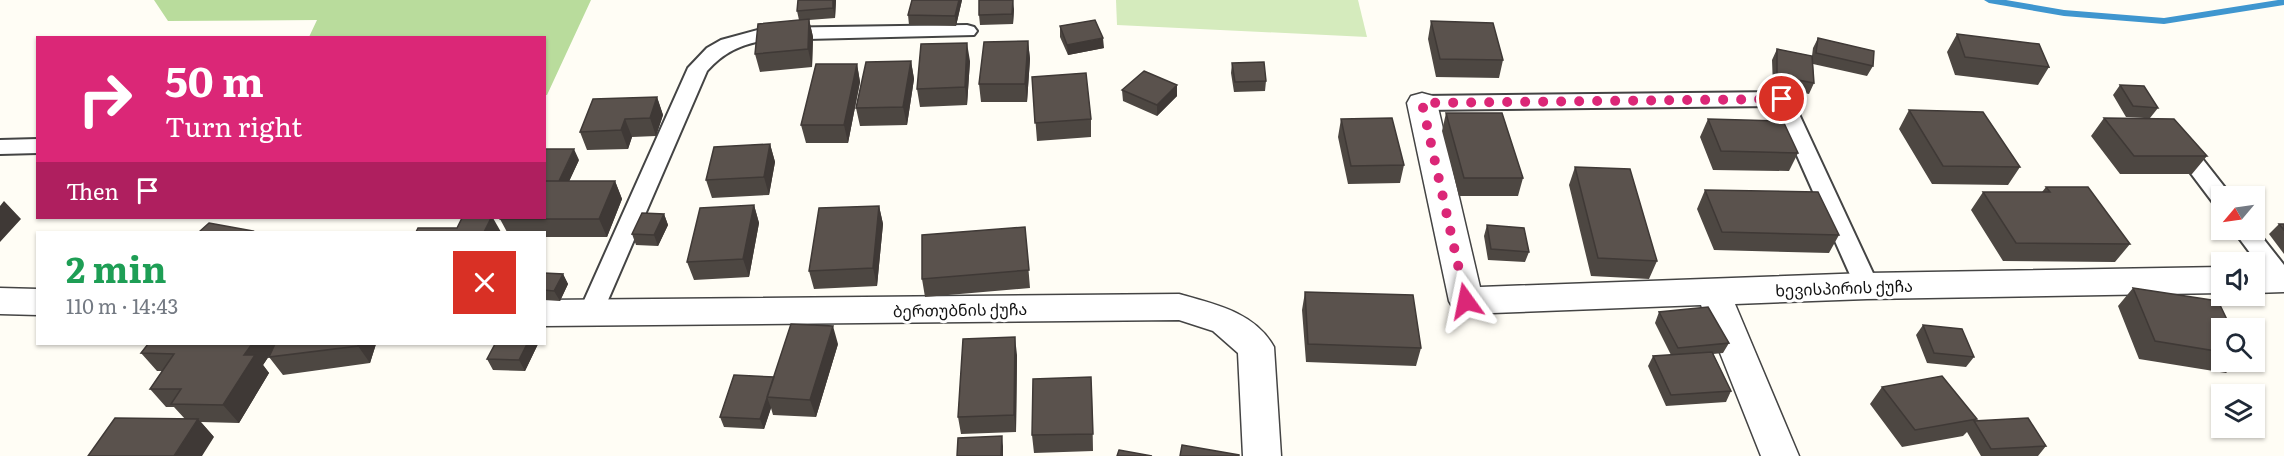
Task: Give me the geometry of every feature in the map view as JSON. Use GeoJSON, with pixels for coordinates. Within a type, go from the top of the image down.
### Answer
{"type":"FeatureCollection","features":[{"type":"Feature","properties":{"kind":"street","name":"ხევისპირის ქუჩა"},"geometry":{"type":"LineString","coordinates":[[1422,103],[1466,301],[1867,286],[2211,280]]}},
{"type":"Feature","properties":{"kind":"street"},"geometry":{"type":"LineString","coordinates":[[1713,292],[1780,456]]}},
{"type":"Feature","properties":{"kind":"street"},"geometry":{"type":"LineString","coordinates":[[0,301],[36,302]]}},
{"type":"Feature","properties":{"kind":"street","name":"ბერთუბნის ქუჩა"},"geometry":{"type":"LineString","coordinates":[[546,313],[1179,307],[1224,321],[1256,348],[1262,456]]}},
{"type":"Feature","properties":{"kind":"lane"},"geometry":{"type":"LineString","coordinates":[[590,314],[699,68],[717,48],[739,39],[765,34],[967,31]]}},
{"type":"Feature","properties":{"kind":"lane"},"geometry":{"type":"LineString","coordinates":[[1422,103],[1782,99],[1867,286]]}},
{"type":"Feature","properties":{"kind":"lane"},"geometry":{"type":"LineString","coordinates":[[2175,136],[2212,186]]}},
{"type":"Feature","properties":{"kind":"lane"},"geometry":{"type":"LineString","coordinates":[[0,147],[36,146]]}},
{"type":"Feature","properties":{"kind":"lane"},"geometry":{"type":"LineString","coordinates":[[2250,240],[2273,279]]}},
{"type":"Feature","properties":{"kind":"green space"},"geometry":{"type":"Polygon","coordinates":[[[154,0],[591,0],[547,95],[546,36],[309,36],[317,20],[168,21],[154,0]]]}},
{"type":"Feature","properties":{"kind":"green space"},"geometry":{"type":"Polygon","coordinates":[[[1116,0],[1358,0],[1367,37],[1117,25],[1116,0]]]}},
{"type":"Feature","properties":{"kind":"building"},"geometry":{"type":"Polygon","coordinates":[[[798,0],[833,0],[833,8],[797,11],[798,0]]]}},
{"type":"Feature","properties":{"kind":"building"},"geometry":{"type":"Polygon","coordinates":[[[912,0],[959,0],[955,16],[908,15],[912,0]]]}},
{"type":"Feature","properties":{"kind":"building"},"geometry":{"type":"Polygon","coordinates":[[[979,0],[1013,0],[1012,14],[979,15],[979,0]]]}},
{"type":"Feature","properties":{"kind":"building"},"geometry":{"type":"Polygon","coordinates":[[[809,19],[808,49],[755,54],[758,24],[809,19]]]}},
{"type":"Feature","properties":{"kind":"building"},"geometry":{"type":"Polygon","coordinates":[[[1095,20],[1103,38],[1067,45],[1060,26],[1095,20]]]}},
{"type":"Feature","properties":{"kind":"building"},"geometry":{"type":"Polygon","coordinates":[[[1431,21],[1493,23],[1503,60],[1440,59],[1431,21]]]}},
{"type":"Feature","properties":{"kind":"building"},"geometry":{"type":"Polygon","coordinates":[[[1957,34],[2039,44],[2049,67],[1965,57],[1957,34]]]}},
{"type":"Feature","properties":{"kind":"building"},"geometry":{"type":"Polygon","coordinates":[[[1818,38],[1874,51],[1873,66],[1816,53],[1818,38]]]}},
{"type":"Feature","properties":{"kind":"building"},"geometry":{"type":"Polygon","coordinates":[[[1028,41],[1025,84],[979,84],[984,42],[1028,41]]]}},
{"type":"Feature","properties":{"kind":"building"},"geometry":{"type":"Polygon","coordinates":[[[967,43],[965,87],[917,89],[921,44],[967,43]]]}},
{"type":"Feature","properties":{"kind":"building"},"geometry":{"type":"Polygon","coordinates":[[[1777,49],[1812,56],[1814,83],[1777,76],[1777,49]]]}},
{"type":"Feature","properties":{"kind":"building"},"geometry":{"type":"Polygon","coordinates":[[[911,61],[903,107],[856,108],[866,62],[911,61]]]}},
{"type":"Feature","properties":{"kind":"building"},"geometry":{"type":"Polygon","coordinates":[[[1264,62],[1266,81],[1235,82],[1232,63],[1264,62]]]}},
{"type":"Feature","properties":{"kind":"building"},"geometry":{"type":"Polygon","coordinates":[[[816,64],[857,64],[844,125],[801,125],[816,64]]]}},
{"type":"Feature","properties":{"kind":"building"},"geometry":{"type":"Polygon","coordinates":[[[1144,71],[1177,85],[1157,105],[1122,90],[1144,71]]]}},
{"type":"Feature","properties":{"kind":"building"},"geometry":{"type":"Polygon","coordinates":[[[1086,73],[1091,119],[1035,123],[1032,77],[1086,73]]]}},
{"type":"Feature","properties":{"kind":"building"},"geometry":{"type":"Polygon","coordinates":[[[2120,85],[2144,86],[2158,108],[2133,106],[2120,85]]]}},
{"type":"Feature","properties":{"kind":"building"},"geometry":{"type":"Polygon","coordinates":[[[657,97],[650,118],[625,119],[621,130],[580,132],[593,99],[657,97]]]}},
{"type":"Feature","properties":{"kind":"building"},"geometry":{"type":"Polygon","coordinates":[[[1909,110],[1983,112],[2020,167],[1943,166],[1909,110]]]}},
{"type":"Feature","properties":{"kind":"building"},"geometry":{"type":"Polygon","coordinates":[[[1446,113],[1502,113],[1523,178],[1464,178],[1446,113]]]}},
{"type":"Feature","properties":{"kind":"building"},"geometry":{"type":"Polygon","coordinates":[[[1392,118],[1404,165],[1351,166],[1341,119],[1392,118]]]}},
{"type":"Feature","properties":{"kind":"building"},"geometry":{"type":"Polygon","coordinates":[[[2104,118],[2174,119],[2207,156],[2134,156],[2104,118]]]}},
{"type":"Feature","properties":{"kind":"building"},"geometry":{"type":"Polygon","coordinates":[[[1708,119],[1783,121],[1798,153],[1721,151],[1708,119]]]}},
{"type":"Feature","properties":{"kind":"building"},"geometry":{"type":"Polygon","coordinates":[[[770,144],[764,177],[706,180],[714,147],[770,144]]]}},
{"type":"Feature","properties":{"kind":"building"},"geometry":{"type":"Polygon","coordinates":[[[546,149],[574,149],[559,181],[546,181],[546,149]]]}},
{"type":"Feature","properties":{"kind":"building"},"geometry":{"type":"Polygon","coordinates":[[[1575,167],[1630,169],[1657,261],[1598,258],[1575,167]]]}},
{"type":"Feature","properties":{"kind":"building"},"geometry":{"type":"Polygon","coordinates":[[[546,181],[615,181],[599,219],[546,219],[546,181]]]}},
{"type":"Feature","properties":{"kind":"building"},"geometry":{"type":"Polygon","coordinates":[[[2046,187],[2088,187],[2130,244],[2016,243],[1983,192],[2050,192],[2046,187]]]}},
{"type":"Feature","properties":{"kind":"building"},"geometry":{"type":"Polygon","coordinates":[[[1705,190],[1818,192],[1839,235],[1722,232],[1705,190]]]}},
{"type":"Feature","properties":{"kind":"building"},"geometry":{"type":"Polygon","coordinates":[[[754,205],[743,259],[687,262],[700,208],[754,205]]]}},
{"type":"Feature","properties":{"kind":"building"},"geometry":{"type":"Polygon","coordinates":[[[879,206],[873,268],[809,271],[819,208],[879,206]]]}},
{"type":"Feature","properties":{"kind":"building"},"geometry":{"type":"Polygon","coordinates":[[[642,213],[664,214],[654,235],[632,234],[642,213]]]}},
{"type":"Feature","properties":{"kind":"building"},"geometry":{"type":"Polygon","coordinates":[[[462,219],[490,219],[484,231],[416,231],[418,228],[457,228],[462,219]]]}},
{"type":"Feature","properties":{"kind":"building"},"geometry":{"type":"Polygon","coordinates":[[[209,223],[253,231],[200,231],[209,223]]]}},
{"type":"Feature","properties":{"kind":"building"},"geometry":{"type":"Polygon","coordinates":[[[1487,225],[1524,228],[1529,252],[1491,249],[1487,225]]]}},
{"type":"Feature","properties":{"kind":"building"},"geometry":{"type":"Polygon","coordinates":[[[1025,227],[1029,270],[922,279],[922,235],[1025,227]]]}},
{"type":"Feature","properties":{"kind":"building"},"geometry":{"type":"Polygon","coordinates":[[[546,273],[563,274],[554,291],[546,290],[546,273]]]}},
{"type":"Feature","properties":{"kind":"building"},"geometry":{"type":"Polygon","coordinates":[[[2133,288],[2211,300],[2211,306],[2220,306],[2226,318],[2211,318],[2211,350],[2155,341],[2133,288]]]}},
{"type":"Feature","properties":{"kind":"building"},"geometry":{"type":"Polygon","coordinates":[[[1305,292],[1413,295],[1421,348],[1308,344],[1305,292]]]}},
{"type":"Feature","properties":{"kind":"building"},"geometry":{"type":"Polygon","coordinates":[[[1708,307],[1729,343],[1678,348],[1659,312],[1708,307]]]}},
{"type":"Feature","properties":{"kind":"building"},"geometry":{"type":"Polygon","coordinates":[[[791,324],[833,326],[810,400],[767,397],[791,324]]]}},
{"type":"Feature","properties":{"kind":"building"},"geometry":{"type":"Polygon","coordinates":[[[1923,325],[1962,329],[1974,357],[1934,353],[1923,325]]]}},
{"type":"Feature","properties":{"kind":"building"},"geometry":{"type":"Polygon","coordinates":[[[1015,337],[1014,415],[958,417],[963,339],[1015,337]]]}},
{"type":"Feature","properties":{"kind":"building"},"geometry":{"type":"Polygon","coordinates":[[[147,345],[251,345],[244,355],[255,355],[223,405],[171,404],[181,389],[150,389],[174,354],[141,353],[147,345]]]}},
{"type":"Feature","properties":{"kind":"building"},"geometry":{"type":"Polygon","coordinates":[[[275,345],[358,345],[358,346],[269,357],[275,345]]]}},
{"type":"Feature","properties":{"kind":"building"},"geometry":{"type":"Polygon","coordinates":[[[494,345],[526,345],[519,360],[487,359],[494,345]]]}},
{"type":"Feature","properties":{"kind":"building"},"geometry":{"type":"Polygon","coordinates":[[[1712,352],[1731,391],[1671,395],[1653,356],[1712,352]]]}},
{"type":"Feature","properties":{"kind":"building"},"geometry":{"type":"Polygon","coordinates":[[[734,375],[774,377],[760,419],[720,417],[734,375]]]}},
{"type":"Feature","properties":{"kind":"building"},"geometry":{"type":"Polygon","coordinates":[[[1942,376],[1977,419],[1915,430],[1882,387],[1942,376]]]}},
{"type":"Feature","properties":{"kind":"building"},"geometry":{"type":"Polygon","coordinates":[[[1091,377],[1093,434],[1032,435],[1033,379],[1091,377]]]}},
{"type":"Feature","properties":{"kind":"building"},"geometry":{"type":"Polygon","coordinates":[[[115,418],[198,419],[174,456],[88,456],[115,418]]]}},
{"type":"Feature","properties":{"kind":"building"},"geometry":{"type":"Polygon","coordinates":[[[2028,418],[2046,446],[1991,449],[1974,421],[2028,418]]]}},
{"type":"Feature","properties":{"kind":"building"},"geometry":{"type":"Polygon","coordinates":[[[1002,436],[1001,456],[957,456],[958,438],[1002,436]]]}},
{"type":"Feature","properties":{"kind":"building"},"geometry":{"type":"Polygon","coordinates":[[[1182,445],[1239,455],[1239,456],[1180,456],[1182,445]]]}},
{"type":"Feature","properties":{"kind":"building"},"geometry":{"type":"Polygon","coordinates":[[[1119,450],[1152,456],[1117,456],[1119,450]]]}},
{"type":"Feature","properties":{"kind":"waterway"},"geometry":{"type":"LineString","coordinates":[[1989,0],[2064,13],[2164,21],[2284,2]]}},
{"type":"Feature","properties":{"kind":"route"},"geometry":{"type":"LineString","coordinates":[[1466,301],[1422,103],[1782,99]]}}]}
